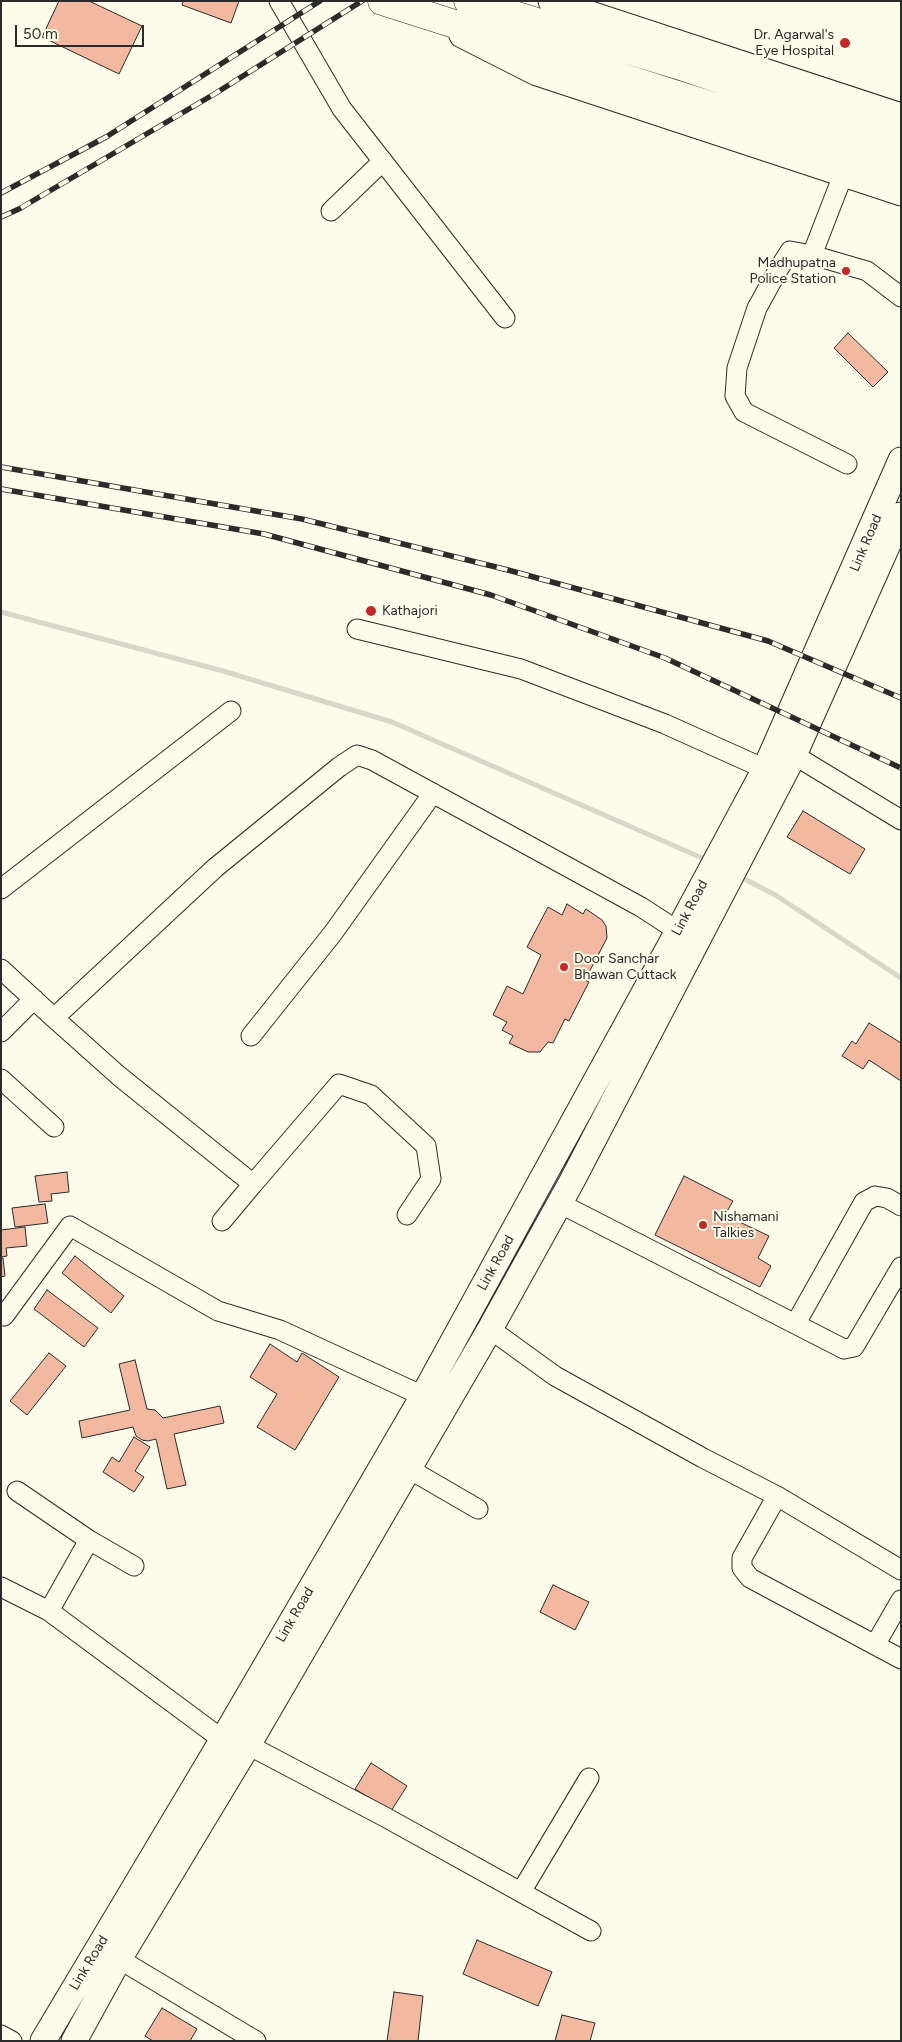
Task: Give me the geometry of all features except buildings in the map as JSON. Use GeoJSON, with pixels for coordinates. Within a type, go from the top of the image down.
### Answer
{"type":"FeatureCollection","features":[{"type":"Feature","properties":{"kind":"highway"},"geometry":{"type":"LineString","coordinates":[[382,1],[901,166]]}},
{"type":"Feature","properties":{"kind":"highway"},"geometry":{"type":"LineString","coordinates":[[468,1],[678,65],[901,140]]}},
{"type":"Feature","properties":{"kind":"main road"},"geometry":{"type":"LineString","coordinates":[[551,1],[901,116]]}},
{"type":"Feature","properties":{"kind":"main road"},"geometry":{"type":"LineString","coordinates":[[409,9],[537,73],[901,193]]}},
{"type":"Feature","properties":{"kind":"main road","name":"Link Road"},"geometry":{"type":"LineString","coordinates":[[74,2041],[119,1959],[248,1745],[409,1469],[490,1329],[559,1203],[731,852],[765,769],[901,460]]}},
{"type":"Feature","properties":{"kind":"main road","name":"Link Road"},"geometry":{"type":"LineString","coordinates":[[731,852],[794,755],[901,515]]}},
{"type":"Feature","properties":{"kind":"main road","name":"Link Road"},"geometry":{"type":"LineString","coordinates":[[43,2041],[423,1396],[678,931],[707,898]]}},
{"type":"Feature","properties":{"kind":"street"},"geometry":{"type":"LineString","coordinates":[[279,1],[342,109],[506,318]]}},
{"type":"Feature","properties":{"kind":"street"},"geometry":{"type":"LineString","coordinates":[[331,211],[383,161]]}},
{"type":"Feature","properties":{"kind":"street"},"geometry":{"type":"LineString","coordinates":[[812,255],[843,175]]}},
{"type":"Feature","properties":{"kind":"street"},"geometry":{"type":"LineString","coordinates":[[847,464],[744,412],[735,396],[736,368],[757,308],[790,251],[812,255],[866,271],[901,297]]}},
{"type":"Feature","properties":{"kind":"street"},"geometry":{"type":"LineString","coordinates":[[357,629],[521,669],[665,724],[765,769]]}},
{"type":"Feature","properties":{"kind":"street"},"geometry":{"type":"LineString","coordinates":[[1,889],[231,711]]}},
{"type":"Feature","properties":{"kind":"street"},"geometry":{"type":"LineString","coordinates":[[54,1018],[214,868],[339,767],[357,755],[372,760],[641,907],[678,931]]}},
{"type":"Feature","properties":{"kind":"street"},"geometry":{"type":"LineString","coordinates":[[794,755],[901,820]]}},
{"type":"Feature","properties":{"kind":"street"},"geometry":{"type":"LineString","coordinates":[[251,1036],[333,933],[433,794]]}},
{"type":"Feature","properties":{"kind":"street"},"geometry":{"type":"LineString","coordinates":[[1,969],[119,1076],[253,1184]]}},
{"type":"Feature","properties":{"kind":"street"},"geometry":{"type":"LineString","coordinates":[[1,1032],[34,1000]]}},
{"type":"Feature","properties":{"kind":"street"},"geometry":{"type":"LineString","coordinates":[[1,1080],[54,1127]]}},
{"type":"Feature","properties":{"kind":"street"},"geometry":{"type":"LineString","coordinates":[[222,1221],[339,1084],[371,1096],[426,1146],[431,1179],[407,1215]]}},
{"type":"Feature","properties":{"kind":"street"},"geometry":{"type":"LineString","coordinates":[[796,1323],[864,1202],[875,1196],[887,1198],[901,1206]]}},
{"type":"Feature","properties":{"kind":"street"},"geometry":{"type":"LineString","coordinates":[[559,1203],[844,1349],[854,1347],[901,1267]]}},
{"type":"Feature","properties":{"kind":"street"},"geometry":{"type":"LineString","coordinates":[[4,1316],[70,1226],[218,1311],[280,1330],[423,1396]]}},
{"type":"Feature","properties":{"kind":"street"},"geometry":{"type":"LineString","coordinates":[[490,1329],[555,1376],[702,1458],[777,1496],[901,1570]]}},
{"type":"Feature","properties":{"kind":"street"},"geometry":{"type":"LineString","coordinates":[[409,1469],[478,1509]]}},
{"type":"Feature","properties":{"kind":"street"},"geometry":{"type":"LineString","coordinates":[[17,1491],[89,1540],[134,1566]]}},
{"type":"Feature","properties":{"kind":"street"},"geometry":{"type":"LineString","coordinates":[[777,1496],[742,1558],[742,1568],[750,1578],[901,1659]]}},
{"type":"Feature","properties":{"kind":"street"},"geometry":{"type":"LineString","coordinates":[[49,1611],[89,1540]]}},
{"type":"Feature","properties":{"kind":"street"},"geometry":{"type":"LineString","coordinates":[[1,1587],[49,1611],[222,1740],[248,1745],[385,1817],[590,1931]]}},
{"type":"Feature","properties":{"kind":"street"},"geometry":{"type":"LineString","coordinates":[[875,1645],[901,1600]]}},
{"type":"Feature","properties":{"kind":"street"},"geometry":{"type":"LineString","coordinates":[[521,1892],[589,1778]]}},
{"type":"Feature","properties":{"kind":"street"},"geometry":{"type":"LineString","coordinates":[[119,1959],[256,2041]]}},
{"type":"Feature","properties":{"kind":"street"},"geometry":{"type":"LineString","coordinates":[[1,2035],[12,2041]]}},
{"type":"Feature","properties":{"kind":"waterway"},"geometry":{"type":"LineString","coordinates":[[1,612],[223,671],[392,722],[709,861]]}},
{"type":"Feature","properties":{"kind":"waterway"},"geometry":{"type":"LineString","coordinates":[[739,876],[777,896],[901,978]]}},
{"type":"Feature","properties":{"kind":"railway"},"geometry":{"type":"LineString","coordinates":[[1,193],[106,137],[320,1]]}},
{"type":"Feature","properties":{"kind":"railway"},"geometry":{"type":"LineString","coordinates":[[1,217],[19,209],[216,93],[362,1]]}},
{"type":"Feature","properties":{"kind":"railway"},"geometry":{"type":"LineString","coordinates":[[1,467],[302,519],[508,570],[768,641],[901,698]]}},
{"type":"Feature","properties":{"kind":"railway"},"geometry":{"type":"LineString","coordinates":[[1,489],[264,534],[491,595],[665,658],[901,768]]}},
{"type":"Feature","properties":{"kind":"place","name":"Dr. Agarwal's Eye Hospital"},"geometry":{"type":"Point","coordinates":[845,43]}},
{"type":"Feature","properties":{"kind":"place","name":"Madhupatna Police Station"},"geometry":{"type":"Point","coordinates":[846,271]}},
{"type":"Feature","properties":{"kind":"place","name":"Kathajori"},"geometry":{"type":"Point","coordinates":[371,611]}},
{"type":"Feature","properties":{"kind":"place","name":"Door Sanchar Bhawan Cuttack"},"geometry":{"type":"Point","coordinates":[564,967]}},
{"type":"Feature","properties":{"kind":"place","name":"Nishamani Talkies"},"geometry":{"type":"Point","coordinates":[703,1225]}}]}
